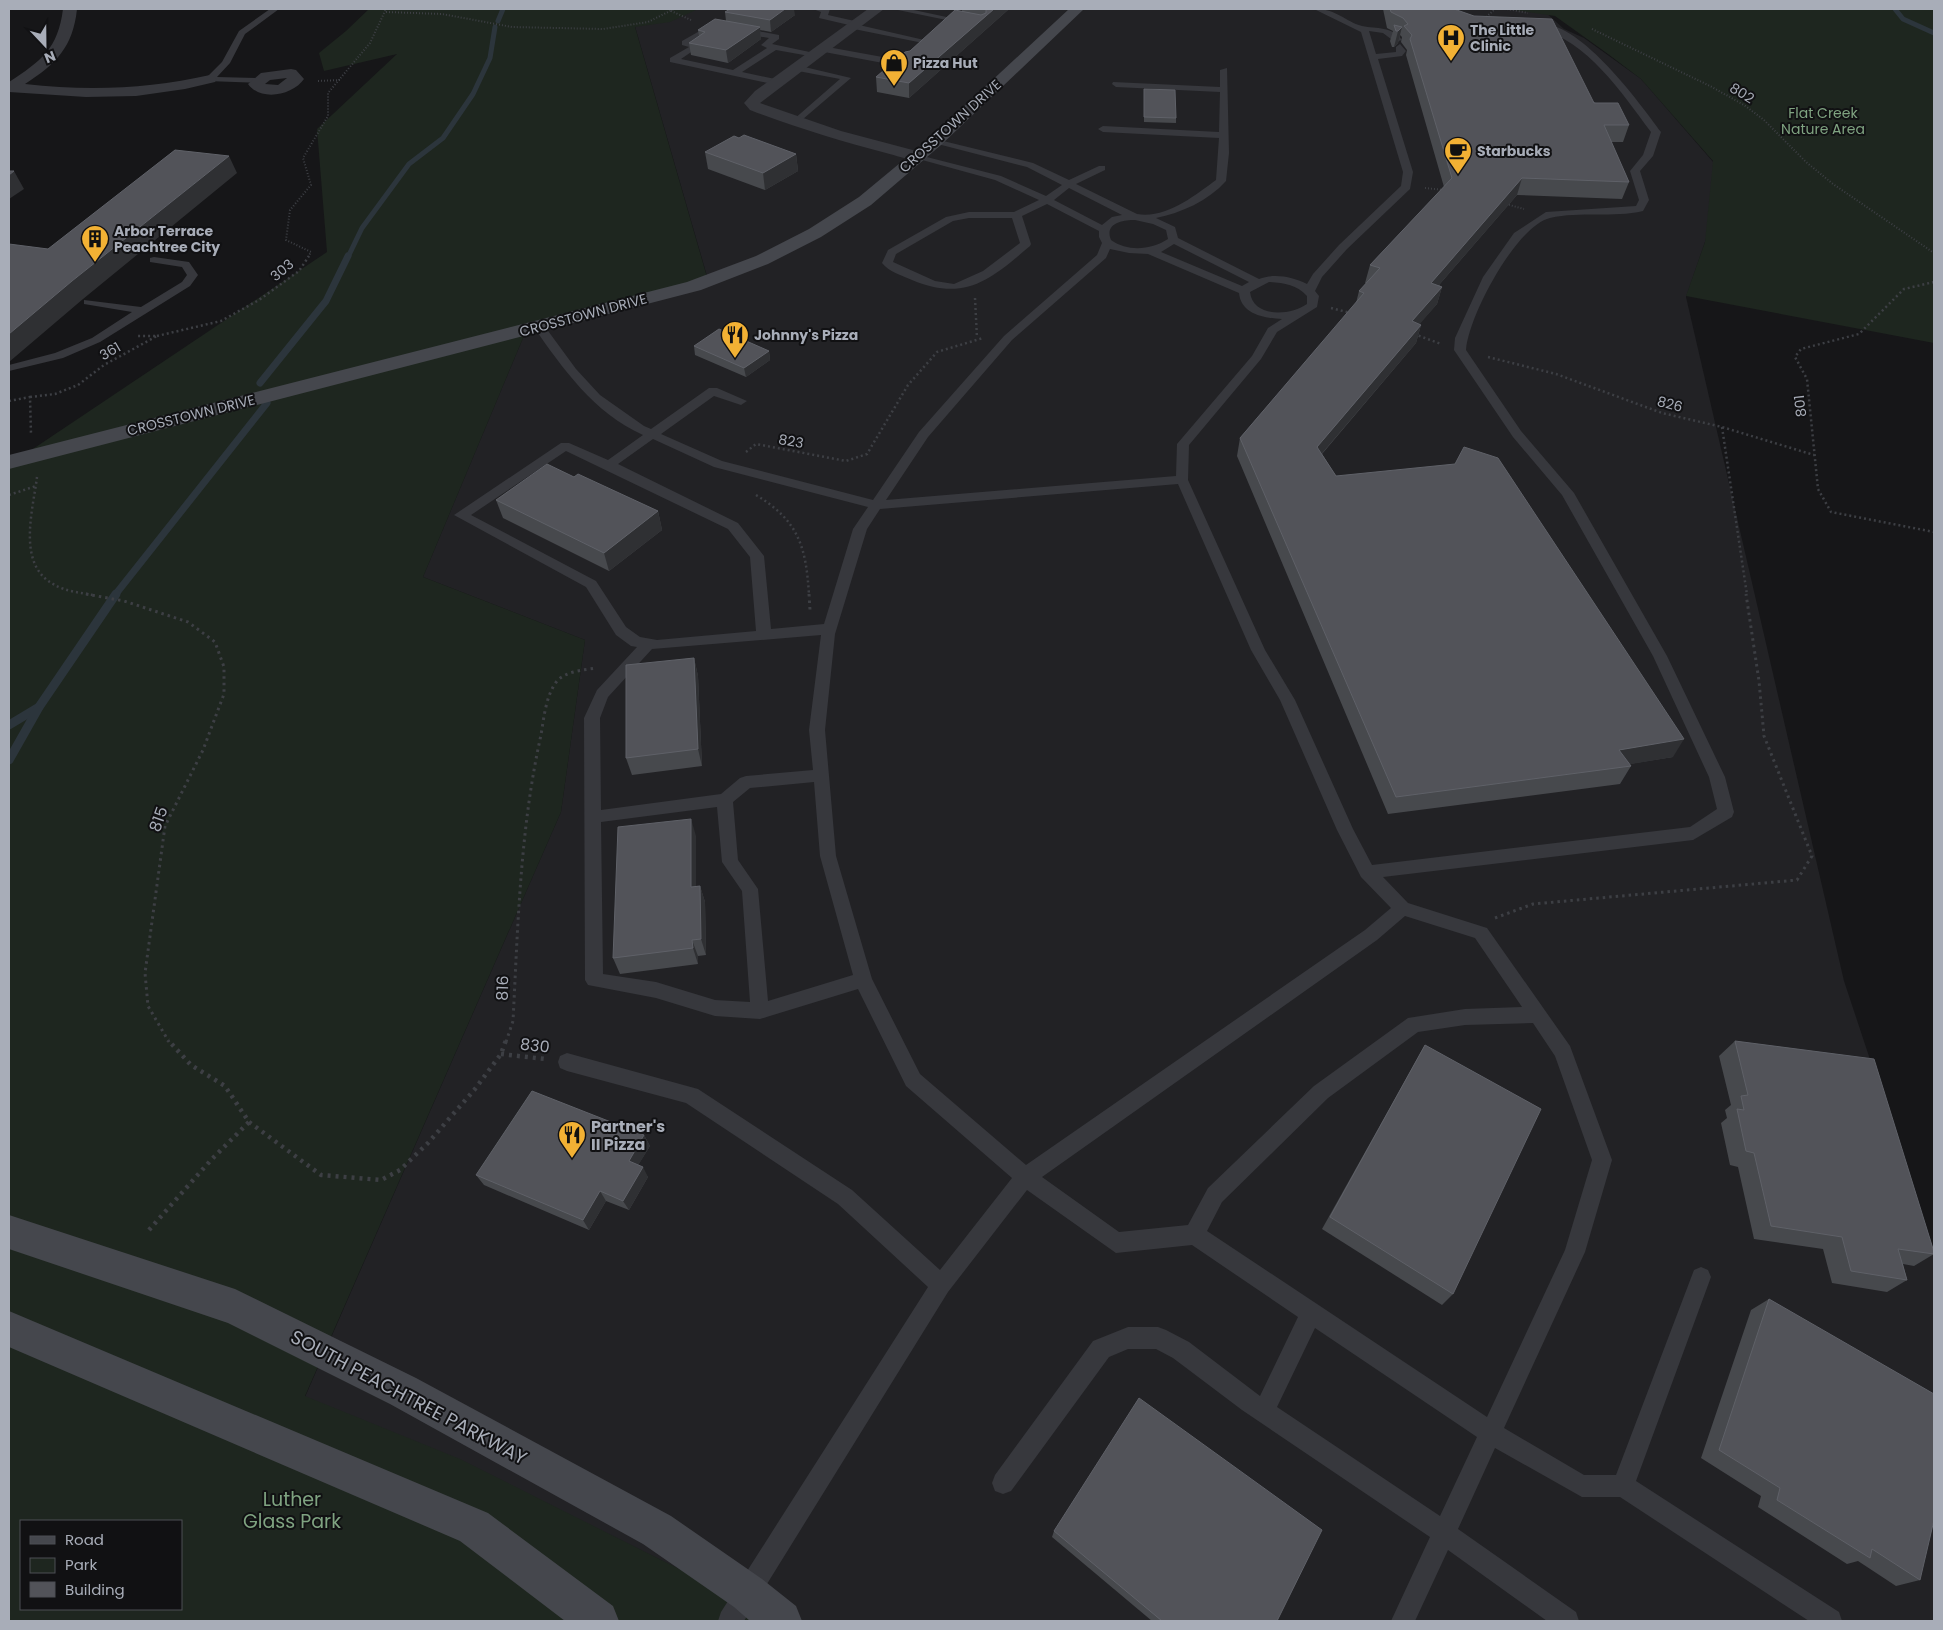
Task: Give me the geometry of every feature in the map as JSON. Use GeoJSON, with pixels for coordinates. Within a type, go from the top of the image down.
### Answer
{"type":"FeatureCollection","features":[{"type":"Feature","properties":{"kind":"street"},"geometry":{"type":"LineString","coordinates":[[9,88],[41,65],[64,39],[70,9]]}},
{"type":"Feature","properties":{"kind":"street"},"geometry":{"type":"LineString","coordinates":[[877,9],[818,51],[752,103],[755,107],[796,122],[859,142],[928,148]]}},
{"type":"Feature","properties":{"kind":"street","name":"CROSSTOWN DRIVE"},"geometry":{"type":"LineString","coordinates":[[9,462],[694,286],[762,260],[815,232],[865,201],[928,148],[1078,9]]}},
{"type":"Feature","properties":{"kind":"street"},"geometry":{"type":"LineString","coordinates":[[9,88],[58,93],[151,92],[210,79]]}},
{"type":"Feature","properties":{"kind":"street","name":"SOUTH PEACHTREE PARKWAY"},"geometry":{"type":"LineString","coordinates":[[9,1232],[235,1307],[404,1391],[657,1530],[739,1607],[781,1621]]}},
{"type":"Feature","properties":{"kind":"street"},"geometry":{"type":"LineString","coordinates":[[9,1329],[474,1527],[598,1621]]}},
{"type":"Feature","properties":{"kind":"lane"},"geometry":{"type":"LineString","coordinates":[[210,79],[226,63],[242,33],[275,9]]}},
{"type":"Feature","properties":{"kind":"lane"},"geometry":{"type":"LineString","coordinates":[[777,82],[673,60],[696,46],[685,43],[712,26],[776,37],[765,45],[774,47],[906,62],[929,42],[822,16],[826,11],[817,9]]}},
{"type":"Feature","properties":{"kind":"lane"},"geometry":{"type":"LineString","coordinates":[[897,9],[972,23]]}},
{"type":"Feature","properties":{"kind":"lane"},"geometry":{"type":"LineString","coordinates":[[1309,291],[1317,276],[1343,247],[1406,187],[1408,172],[1365,31],[1338,16],[1318,9]]}},
{"type":"Feature","properties":{"kind":"lane"},"geometry":{"type":"LineString","coordinates":[[1368,872],[1693,833],[1726,812],[1717,777],[1660,656],[1577,510],[1567,494],[1516,434],[1460,350],[1461,338],[1488,277],[1518,235],[1546,215],[1639,209],[1644,200],[1635,172],[1648,156],[1656,132],[1616,80],[1573,40],[1544,27],[1481,21]]}},
{"type":"Feature","properties":{"kind":"lane"},"geometry":{"type":"LineString","coordinates":[[1360,28],[1395,35],[1402,51],[1399,54],[1374,57]]}},
{"type":"Feature","properties":{"kind":"lane"},"geometry":{"type":"LineString","coordinates":[[734,73],[774,47]]}},
{"type":"Feature","properties":{"kind":"lane"},"geometry":{"type":"LineString","coordinates":[[796,68],[847,78],[796,122]]}},
{"type":"Feature","properties":{"kind":"lane"},"geometry":{"type":"LineString","coordinates":[[1105,249],[1104,230],[1114,221],[1173,212],[1196,200],[1221,181],[1224,135],[1224,70]]}},
{"type":"Feature","properties":{"kind":"lane"},"geometry":{"type":"LineString","coordinates":[[210,79],[257,81]]}},
{"type":"Feature","properties":{"kind":"lane"},"geometry":{"type":"LineString","coordinates":[[1116,84],[1224,90]]}},
{"type":"Feature","properties":{"kind":"lane"},"geometry":{"type":"LineString","coordinates":[[1103,129],[1224,135]]}},
{"type":"Feature","properties":{"kind":"lane"},"geometry":{"type":"LineString","coordinates":[[928,148],[1030,166],[1140,217],[1165,224],[1171,229],[1173,240]]}},
{"type":"Feature","properties":{"kind":"lane"},"geometry":{"type":"LineString","coordinates":[[928,148],[1021,188],[1052,196],[1104,230]]}},
{"type":"Feature","properties":{"kind":"lane"},"geometry":{"type":"LineString","coordinates":[[1016,215],[1026,244],[1003,263],[969,282],[946,288],[893,268],[887,263],[892,252],[950,219],[969,215],[1016,215],[1052,196],[1069,184],[1102,168]]}},
{"type":"Feature","properties":{"kind":"lane"},"geometry":{"type":"LineString","coordinates":[[1052,196],[1075,192],[1089,194]]}},
{"type":"Feature","properties":{"kind":"lane"},"geometry":{"type":"LineString","coordinates":[[1165,224],[1173,212]]}},
{"type":"Feature","properties":{"kind":"lane"},"geometry":{"type":"LineString","coordinates":[[1149,252],[1168,245],[1173,240]]}},
{"type":"Feature","properties":{"kind":"lane"},"geometry":{"type":"LineString","coordinates":[[1173,240],[1257,282]]}},
{"type":"Feature","properties":{"kind":"lane"},"geometry":{"type":"LineString","coordinates":[[1244,291],[1149,252],[1105,249],[1008,338],[923,435],[860,529],[829,629],[817,730],[828,856],[863,980],[913,1080],[1025,1177],[1116,1243],[1194,1235],[1491,1433],[1582,1486],[1623,1486],[1830,1621]]}},
{"type":"Feature","properties":{"kind":"lane"},"geometry":{"type":"LineString","coordinates":[[9,368],[59,356],[96,340],[186,284],[193,275],[185,264],[154,260]]}},
{"type":"Feature","properties":{"kind":"lane"},"geometry":{"type":"LineString","coordinates":[[1244,291],[1257,282],[1268,279],[1291,281],[1317,276]]}},
{"type":"Feature","properties":{"kind":"lane"},"geometry":{"type":"LineString","coordinates":[[1270,322],[1294,316],[1309,310],[1313,306],[1313,296],[1309,291],[1291,281]]}},
{"type":"Feature","properties":{"kind":"lane"},"geometry":{"type":"LineString","coordinates":[[1244,291],[1245,302],[1270,322]]}},
{"type":"Feature","properties":{"kind":"lane"},"geometry":{"type":"LineString","coordinates":[[88,302],[144,311]]}},
{"type":"Feature","properties":{"kind":"lane"},"geometry":{"type":"LineString","coordinates":[[1270,322],[1257,356],[1183,444],[1182,480],[1258,650],[1287,700],[1345,830],[1368,872],[1402,908],[1481,933],[1563,1052],[1602,1160],[1575,1252],[1403,1621]]}},
{"type":"Feature","properties":{"kind":"lane"},"geometry":{"type":"LineString","coordinates":[[539,326],[572,372],[596,398],[640,428],[727,466],[876,505],[1182,480]]}},
{"type":"Feature","properties":{"kind":"lane"},"geometry":{"type":"LineString","coordinates":[[609,465],[654,435],[713,391],[741,401]]}},
{"type":"Feature","properties":{"kind":"lane"},"geometry":{"type":"LineString","coordinates":[[764,636],[757,556],[733,526],[609,465],[565,446],[461,515],[591,584],[622,631],[636,642],[657,645],[764,636],[829,629]]}},
{"type":"Feature","properties":{"kind":"lane"},"geometry":{"type":"LineString","coordinates":[[649,644],[602,694],[592,718],[594,980],[656,990],[715,1008],[760,1012],[863,980]]}},
{"type":"Feature","properties":{"kind":"lane"},"geometry":{"type":"LineString","coordinates":[[593,817],[726,800],[746,782],[821,775]]}},
{"type":"Feature","properties":{"kind":"lane"},"geometry":{"type":"LineString","coordinates":[[726,800],[730,862],[750,889],[760,1012]]}},
{"type":"Feature","properties":{"kind":"lane"},"geometry":{"type":"LineString","coordinates":[[739,1607],[941,1285],[1025,1177],[1371,935],[1402,908]]}},
{"type":"Feature","properties":{"kind":"lane"},"geometry":{"type":"LineString","coordinates":[[1194,1235],[1215,1194],[1321,1092],[1414,1024],[1465,1017],[1538,1015]]}},
{"type":"Feature","properties":{"kind":"lane"},"geometry":{"type":"LineString","coordinates":[[566,1062],[691,1095],[845,1197],[941,1285]]}},
{"type":"Feature","properties":{"kind":"lane"},"geometry":{"type":"LineString","coordinates":[[1623,1486],[1701,1277]]}},
{"type":"Feature","properties":{"kind":"lane"},"geometry":{"type":"LineString","coordinates":[[1264,1411],[1311,1313]]}},
{"type":"Feature","properties":{"kind":"lane"},"geometry":{"type":"LineString","coordinates":[[1003,1483],[1101,1349],[1128,1338],[1158,1338],[1181,1350],[1264,1411],[1444,1533],[1567,1621]]}},
{"type":"Feature","properties":{"kind":"path"},"geometry":{"type":"LineString","coordinates":[[386,10],[442,14],[512,27],[603,30],[648,22],[674,9]]}},
{"type":"Feature","properties":{"kind":"path"},"geometry":{"type":"LineString","coordinates":[[1481,21],[1495,9]]}},
{"type":"Feature","properties":{"kind":"path"},"geometry":{"type":"LineString","coordinates":[[1507,9],[1533,14]]}},
{"type":"Feature","properties":{"kind":"path","name":"303"},"geometry":{"type":"LineString","coordinates":[[157,336],[221,321],[259,300],[299,271],[312,252],[286,240],[290,210],[311,186],[303,158],[328,116],[328,92],[354,64],[380,25],[386,10]]}},
{"type":"Feature","properties":{"kind":"path","name":"802"},"geometry":{"type":"LineString","coordinates":[[1585,27],[1710,86],[1744,105],[1826,178],[1934,253]]}},
{"type":"Feature","properties":{"kind":"path"},"geometry":{"type":"LineString","coordinates":[[1440,189],[1449,192]]}},
{"type":"Feature","properties":{"kind":"path"},"geometry":{"type":"LineString","coordinates":[[1498,202],[1546,215]]}},
{"type":"Feature","properties":{"kind":"path"},"geometry":{"type":"LineString","coordinates":[[969,282],[976,302],[977,338]]}},
{"type":"Feature","properties":{"kind":"path","name":"801"},"geometry":{"type":"LineString","coordinates":[[1934,282],[1904,289],[1859,334],[1801,350],[1796,353],[1795,357],[1807,379],[1818,489],[1832,512],[1934,532]]}},
{"type":"Feature","properties":{"kind":"path"},"geometry":{"type":"LineString","coordinates":[[1313,306],[1330,307],[1354,314]]}},
{"type":"Feature","properties":{"kind":"path","name":"361"},"geometry":{"type":"LineString","coordinates":[[112,330],[132,336],[157,336]]}},
{"type":"Feature","properties":{"kind":"path"},"geometry":{"type":"LineString","coordinates":[[1412,333],[1460,350]]}},
{"type":"Feature","properties":{"kind":"path","name":"361"},"geometry":{"type":"LineString","coordinates":[[9,401],[55,394],[78,385],[104,365],[157,336]]}},
{"type":"Feature","properties":{"kind":"path","name":"823"},"geometry":{"type":"LineString","coordinates":[[727,466],[756,444],[846,461],[867,454],[908,385],[937,352],[977,338],[1008,338]]}},
{"type":"Feature","properties":{"kind":"path","name":"826"},"geometry":{"type":"LineString","coordinates":[[1522,366],[1556,374],[1662,413],[1722,427],[1814,455]]}},
{"type":"Feature","properties":{"kind":"path"},"geometry":{"type":"LineString","coordinates":[[30,397],[31,436]]}},
{"type":"Feature","properties":{"kind":"path"},"geometry":{"type":"LineString","coordinates":[[727,466],[723,478],[733,486],[779,508],[802,541],[807,572],[811,631]]}},
{"type":"Feature","properties":{"kind":"path","name":"815"},"geometry":{"type":"LineString","coordinates":[[37,470],[30,536],[32,558],[42,574],[54,585],[86,594],[124,601],[188,622],[215,642],[224,667],[224,694],[204,750],[165,826],[145,973],[148,1006],[164,1036],[190,1065],[225,1086],[249,1122]]}},
{"type":"Feature","properties":{"kind":"path"},"geometry":{"type":"LineString","coordinates":[[9,495],[36,486]]}},
{"type":"Feature","properties":{"kind":"path","name":"816"},"geometry":{"type":"LineString","coordinates":[[249,1122],[321,1175],[381,1180],[400,1170],[428,1143],[476,1089],[501,1054],[513,1021],[521,861],[529,788],[549,696],[558,680],[570,673],[633,661]]}},
{"type":"Feature","properties":{"kind":"path","name":"830"},"geometry":{"type":"LineString","coordinates":[[501,1054],[566,1062]]}},
{"type":"Feature","properties":{"kind":"path"},"geometry":{"type":"LineString","coordinates":[[149,1230],[211,1160],[249,1122]]}},
{"type":"Feature","properties":{"kind":"shaded area"},"geometry":{"type":"Polygon","coordinates":[[[630,9],[1542,9],[1564,29],[1584,38],[1641,79],[1727,178],[1686,297],[1844,981],[1934,1252],[1934,1621],[783,1621],[592,1526],[305,1397],[561,812],[585,640],[423,577],[523,338],[707,276],[630,9]]]}},
{"type":"Feature","properties":{"kind":"green space","name":"Luther Glass Park"},"geometry":{"type":"Polygon","coordinates":[[[369,9],[698,9],[670,22],[635,27],[707,277],[523,338],[423,577],[585,640],[561,812],[305,1396],[460,1459],[783,1621],[9,1621],[9,465],[327,252],[317,129],[397,54],[324,71],[319,53],[369,9]]]}},
{"type":"Feature","properties":{"kind":"green space","name":"Flat Creek Nature Area"},"geometry":{"type":"Polygon","coordinates":[[[1506,9],[1934,9],[1934,343],[1686,296],[1705,242],[1713,161],[1641,79],[1608,54],[1555,16],[1506,9]]]}},
{"type":"Feature","properties":{"kind":"building"},"geometry":{"type":"Polygon","coordinates":[[[730,9],[785,9],[770,20],[725,12],[730,9]]]}},
{"type":"Feature","properties":{"kind":"building"},"geometry":{"type":"Polygon","coordinates":[[[986,9],[994,9],[909,83],[876,77],[905,52],[910,51],[955,10],[981,15],[986,13],[986,9]]]}},
{"type":"Feature","properties":{"kind":"building"},"geometry":{"type":"Polygon","coordinates":[[[1390,9],[1454,9],[1474,16],[1552,19],[1594,103],[1618,103],[1629,125],[1604,125],[1629,182],[1522,178],[1431,283],[1442,287],[1412,321],[1421,325],[1317,447],[1336,476],[1455,464],[1464,447],[1498,458],[1684,739],[1619,750],[1631,766],[1396,797],[1240,438],[1364,293],[1359,291],[1380,268],[1370,265],[1452,178],[1410,39],[1412,35],[1404,26],[1408,24],[1403,18],[1391,12],[1390,9]]]}},
{"type":"Feature","properties":{"kind":"building"},"geometry":{"type":"Polygon","coordinates":[[[715,19],[760,27],[726,50],[689,43],[705,32],[698,30],[715,19]]]}},
{"type":"Feature","properties":{"kind":"building"},"geometry":{"type":"Polygon","coordinates":[[[1394,25],[1402,27],[1396,31],[1394,25]]]}},
{"type":"Feature","properties":{"kind":"building"},"geometry":{"type":"Polygon","coordinates":[[[1144,89],[1175,90],[1176,118],[1144,117],[1144,89]]]}},
{"type":"Feature","properties":{"kind":"building"},"geometry":{"type":"Polygon","coordinates":[[[744,135],[796,154],[763,173],[705,152],[734,136],[739,138],[744,135]]]}},
{"type":"Feature","properties":{"kind":"building"},"geometry":{"type":"Polygon","coordinates":[[[175,150],[229,156],[72,281],[9,334],[9,244],[48,249],[175,150]]]}},
{"type":"Feature","properties":{"kind":"building"},"geometry":{"type":"Polygon","coordinates":[[[719,329],[769,351],[744,368],[694,346],[719,329]]]}},
{"type":"Feature","properties":{"kind":"building"},"geometry":{"type":"Polygon","coordinates":[[[547,464],[574,477],[578,474],[658,511],[604,553],[496,500],[547,464]]]}},
{"type":"Feature","properties":{"kind":"building"},"geometry":{"type":"Polygon","coordinates":[[[694,658],[698,749],[626,758],[626,665],[694,658]]]}},
{"type":"Feature","properties":{"kind":"building"},"geometry":{"type":"Polygon","coordinates":[[[691,819],[691,887],[700,886],[701,939],[692,940],[693,948],[613,958],[618,827],[691,819]]]}},
{"type":"Feature","properties":{"kind":"building"},"geometry":{"type":"Polygon","coordinates":[[[1735,1041],[1874,1059],[1934,1252],[1934,1254],[1898,1249],[1907,1280],[1851,1271],[1842,1237],[1771,1226],[1754,1153],[1746,1151],[1737,1109],[1744,1110],[1741,1096],[1748,1095],[1735,1041]]]}},
{"type":"Feature","properties":{"kind":"building"},"geometry":{"type":"Polygon","coordinates":[[[1425,1045],[1541,1109],[1453,1294],[1330,1217],[1425,1045]]]}},
{"type":"Feature","properties":{"kind":"building","name":"Partner's II Pizza"},"geometry":{"type":"Polygon","coordinates":[[[532,1091],[644,1135],[629,1161],[643,1167],[623,1201],[600,1191],[583,1220],[476,1175],[532,1091]]]}},
{"type":"Feature","properties":{"kind":"building"},"geometry":{"type":"Polygon","coordinates":[[[1769,1299],[1934,1394],[1934,1520],[1920,1580],[1872,1549],[1870,1558],[1777,1500],[1780,1488],[1719,1450],[1769,1299]]]}},
{"type":"Feature","properties":{"kind":"building"},"geometry":{"type":"Polygon","coordinates":[[[1139,1398],[1322,1530],[1277,1621],[1162,1621],[1054,1531],[1139,1398]]]}},
{"type":"Feature","properties":{"kind":"waterway"},"geometry":{"type":"LineString","coordinates":[[498,21],[503,9]]}},
{"type":"Feature","properties":{"kind":"waterway"},"geometry":{"type":"LineString","coordinates":[[1895,9],[1903,19],[1934,33]]}},
{"type":"Feature","properties":{"kind":"waterway"},"geometry":{"type":"LineString","coordinates":[[348,257],[362,228],[409,164],[443,138],[473,94],[490,58],[495,27]]}},
{"type":"Feature","properties":{"kind":"waterway"},"geometry":{"type":"LineString","coordinates":[[260,383],[326,301],[348,256]]}},
{"type":"Feature","properties":{"kind":"waterway"},"geometry":{"type":"LineString","coordinates":[[115,595],[267,403]]}},
{"type":"Feature","properties":{"kind":"waterway"},"geometry":{"type":"LineString","coordinates":[[39,707],[116,594]]}},
{"type":"Feature","properties":{"kind":"waterway"},"geometry":{"type":"LineString","coordinates":[[9,725],[39,707]]}},
{"type":"Feature","properties":{"kind":"waterway"},"geometry":{"type":"LineString","coordinates":[[9,760],[39,707]]}},
{"type":"Feature","properties":{"kind":"place","name":"The Little Clinic"},"geometry":{"type":"Point","coordinates":[1451,62]}},
{"type":"Feature","properties":{"kind":"place","name":"Pizza Hut"},"geometry":{"type":"Point","coordinates":[894,87]}},
{"type":"Feature","properties":{"kind":"place","name":"Starbucks"},"geometry":{"type":"Point","coordinates":[1458,175]}},
{"type":"Feature","properties":{"kind":"place","name":"Arbor Terrace Peachtree City"},"geometry":{"type":"Point","coordinates":[95,263]}},
{"type":"Feature","properties":{"kind":"place","name":"Johnny's Pizza"},"geometry":{"type":"Point","coordinates":[735,359]}},
{"type":"Feature","properties":{"kind":"place","name":"Partner's II Pizza"},"geometry":{"type":"Point","coordinates":[572,1159]}}]}
